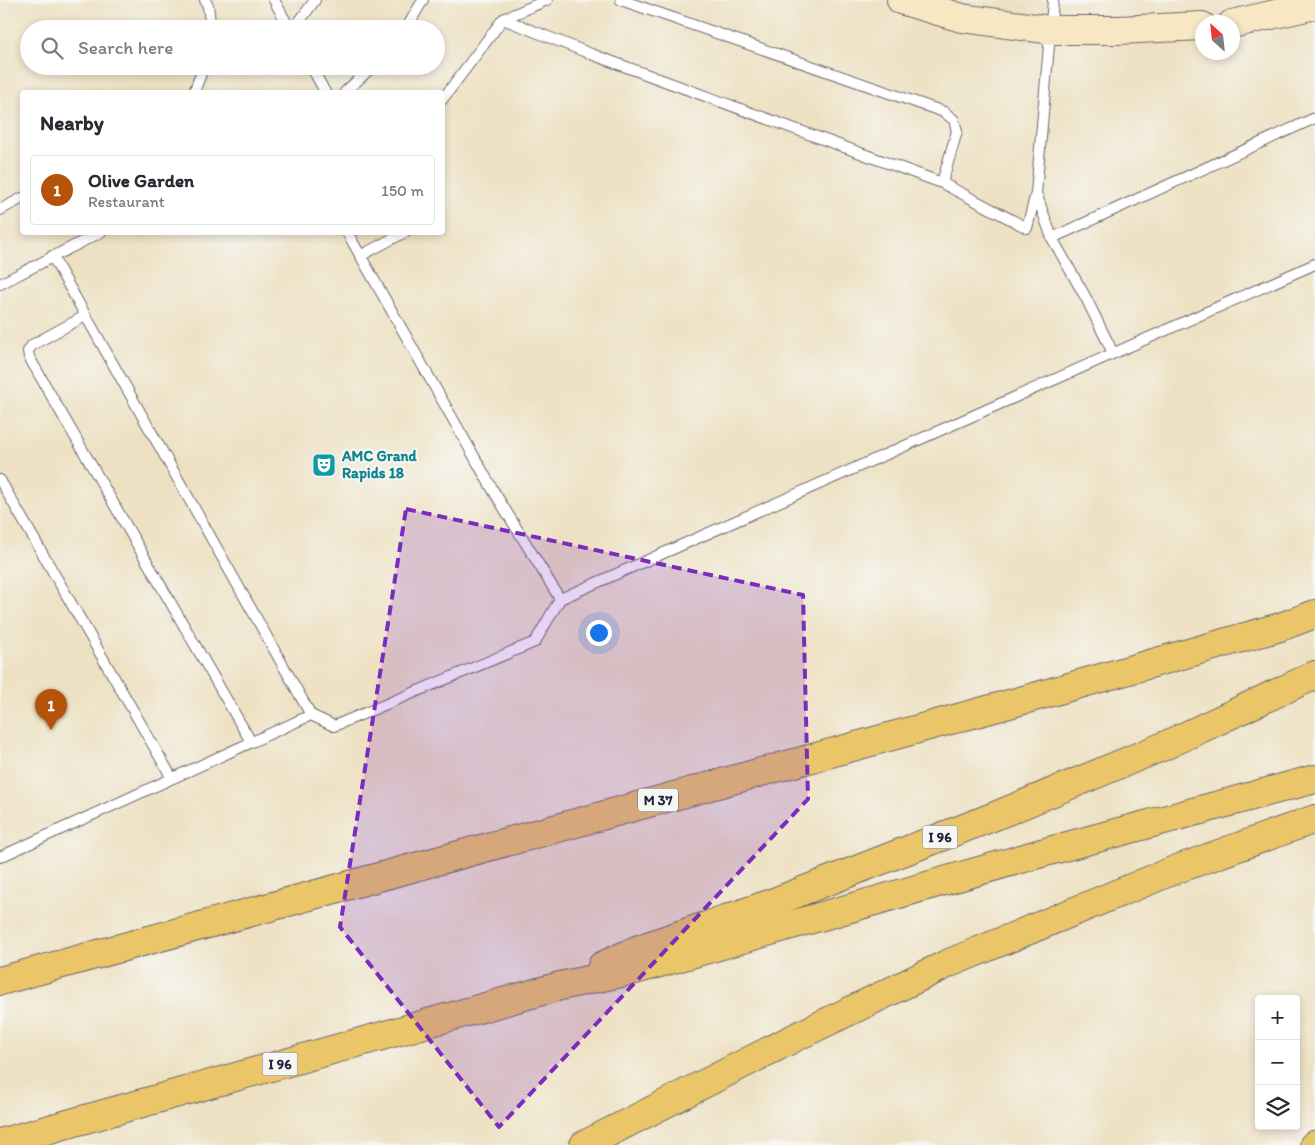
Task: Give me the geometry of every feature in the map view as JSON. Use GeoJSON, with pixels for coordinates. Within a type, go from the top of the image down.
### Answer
{"type":"FeatureCollection","features":[{"type":"Feature","properties":{"kind":"highway","name":"M 37"},"geometry":{"type":"LineString","coordinates":[[0,981],[1020,701],[1280,627],[1315,614]]}},
{"type":"Feature","properties":{"kind":"highway","name":"I 96"},"geometry":{"type":"LineString","coordinates":[[0,1143],[560,986],[639,949],[769,904],[995,816],[1164,746],[1315,674]]}},
{"type":"Feature","properties":{"kind":"highway"},"geometry":{"type":"LineString","coordinates":[[560,986],[635,970],[1038,854],[1315,780]]}},
{"type":"Feature","properties":{"kind":"highway"},"geometry":{"type":"LineString","coordinates":[[584,1145],[800,1035],[947,964],[1164,874],[1315,819]]}},
{"type":"Feature","properties":{"kind":"street"},"geometry":{"type":"LineString","coordinates":[[901,0],[962,18],[1051,30],[1118,30],[1195,26]]}},
{"type":"Feature","properties":{"kind":"street"},"geometry":{"type":"LineString","coordinates":[[1240,22],[1315,5]]}},
{"type":"Feature","properties":{"kind":"lane"},"geometry":{"type":"LineString","coordinates":[[205,0],[208,6],[210,20]]}},
{"type":"Feature","properties":{"kind":"lane"},"geometry":{"type":"LineString","coordinates":[[274,0],[286,20]]}},
{"type":"Feature","properties":{"kind":"lane"},"geometry":{"type":"LineString","coordinates":[[299,20],[315,0]]}},
{"type":"Feature","properties":{"kind":"lane"},"geometry":{"type":"LineString","coordinates":[[411,20],[423,0]]}},
{"type":"Feature","properties":{"kind":"lane"},"geometry":{"type":"LineString","coordinates":[[445,96],[503,19],[547,0]]}},
{"type":"Feature","properties":{"kind":"lane"},"geometry":{"type":"LineString","coordinates":[[621,0],[944,112],[954,120],[957,131],[942,183]]}},
{"type":"Feature","properties":{"kind":"lane"},"geometry":{"type":"LineString","coordinates":[[503,19],[591,54],[942,183],[1027,228],[1036,193],[1053,0]]}},
{"type":"Feature","properties":{"kind":"lane"},"geometry":{"type":"LineString","coordinates":[[195,90],[201,75]]}},
{"type":"Feature","properties":{"kind":"lane"},"geometry":{"type":"LineString","coordinates":[[316,75],[324,90]]}},
{"type":"Feature","properties":{"kind":"lane"},"geometry":{"type":"LineString","coordinates":[[347,90],[363,75]]}},
{"type":"Feature","properties":{"kind":"lane"},"geometry":{"type":"LineString","coordinates":[[1052,238],[1315,118]]}},
{"type":"Feature","properties":{"kind":"lane"},"geometry":{"type":"LineString","coordinates":[[1036,193],[1052,238],[1086,298],[1113,353]]}},
{"type":"Feature","properties":{"kind":"lane"},"geometry":{"type":"LineString","coordinates":[[0,210],[20,199]]}},
{"type":"Feature","properties":{"kind":"lane"},"geometry":{"type":"LineString","coordinates":[[0,284],[95,235]]}},
{"type":"Feature","properties":{"kind":"lane"},"geometry":{"type":"LineString","coordinates":[[349,235],[484,474],[560,599]]}},
{"type":"Feature","properties":{"kind":"lane"},"geometry":{"type":"LineString","coordinates":[[360,256],[399,235]]}},
{"type":"Feature","properties":{"kind":"lane"},"geometry":{"type":"LineString","coordinates":[[52,256],[311,715],[334,726],[535,642],[560,599],[1315,264]]}},
{"type":"Feature","properties":{"kind":"lane"},"geometry":{"type":"LineString","coordinates":[[85,316],[32,345],[28,351],[29,357],[251,742]]}},
{"type":"Feature","properties":{"kind":"lane"},"geometry":{"type":"LineString","coordinates":[[0,480],[172,778]]}},
{"type":"Feature","properties":{"kind":"lane"},"geometry":{"type":"LineString","coordinates":[[0,857],[311,715]]}},
{"type":"Feature","properties":{"kind":"highlighted area"},"geometry":{"type":"Polygon","coordinates":[[[406,509],[803,595],[808,799],[499,1127],[340,927],[406,509]]]}},
{"type":"Feature","properties":{"kind":"place","name":"AMC Grand Rapids 18"},"geometry":{"type":"Point","coordinates":[324,465]}},
{"type":"Feature","properties":{"kind":"place","name":"Olive Garden"},"geometry":{"type":"Point","coordinates":[51,730]}}]}
